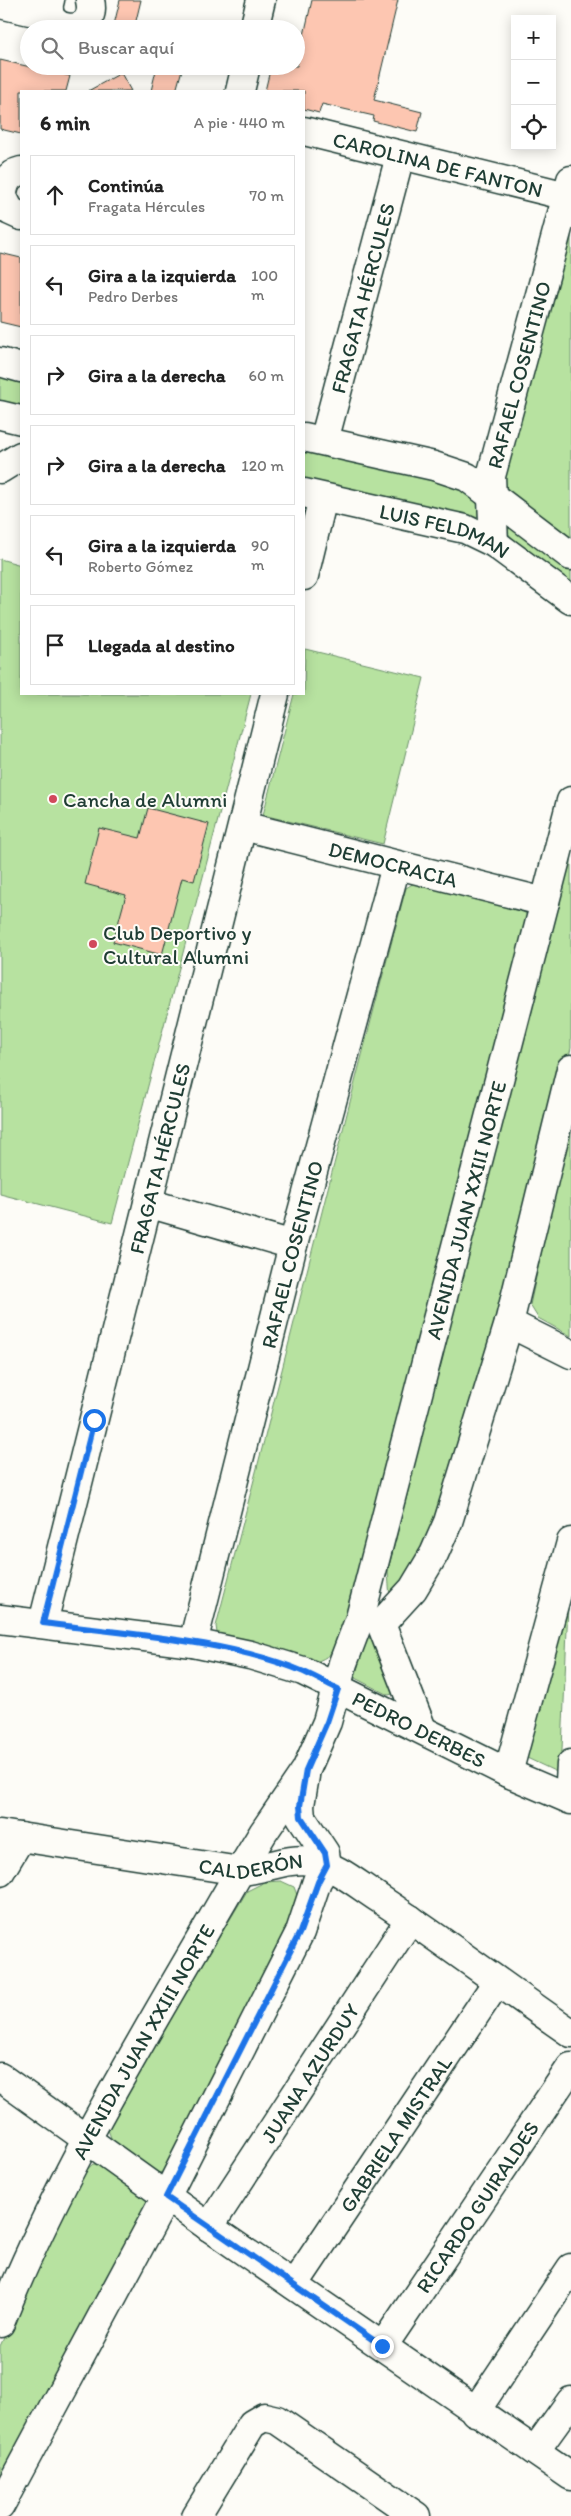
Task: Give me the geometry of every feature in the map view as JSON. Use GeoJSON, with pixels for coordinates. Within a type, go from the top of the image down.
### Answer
{"type":"FeatureCollection","features":[{"type":"Feature","properties":{"kind":"street"},"geometry":{"type":"LineString","coordinates":[[87,20],[90,14],[90,0]]}},
{"type":"Feature","properties":{"kind":"street"},"geometry":{"type":"LineString","coordinates":[[256,20],[261,0]]}},
{"type":"Feature","properties":{"kind":"street"},"geometry":{"type":"LineString","coordinates":[[0,4],[30,11],[50,6],[55,20]]}},
{"type":"Feature","properties":{"kind":"street"},"geometry":{"type":"LineString","coordinates":[[240,90],[244,75]]}},
{"type":"Feature","properties":{"kind":"street","name":"CAROLINA DE FANTON"},"geometry":{"type":"LineString","coordinates":[[305,131],[400,156],[570,191]]}},
{"type":"Feature","properties":{"kind":"street","name":"FRAGATA HÉRCULES"},"geometry":{"type":"LineString","coordinates":[[314,439],[400,156]]}},
{"type":"Feature","properties":{"kind":"street"},"geometry":{"type":"LineString","coordinates":[[20,172],[6,181],[3,197],[10,211],[20,216]]}},
{"type":"Feature","properties":{"kind":"street","name":"RAFAEL COSENTINO"},"geometry":{"type":"LineString","coordinates":[[494,543],[491,476],[570,191]]}},
{"type":"Feature","properties":{"kind":"street"},"geometry":{"type":"LineString","coordinates":[[0,362],[20,368]]}},
{"type":"Feature","properties":{"kind":"street"},"geometry":{"type":"LineString","coordinates":[[0,415],[20,420]]}},
{"type":"Feature","properties":{"kind":"street"},"geometry":{"type":"LineString","coordinates":[[314,439],[467,477],[571,556]]}},
{"type":"Feature","properties":{"kind":"street"},"geometry":{"type":"LineString","coordinates":[[0,469],[20,457]]}},
{"type":"Feature","properties":{"kind":"street"},"geometry":{"type":"LineString","coordinates":[[305,567],[313,495]]}},
{"type":"Feature","properties":{"kind":"street","name":"LUIS FELDMAN"},"geometry":{"type":"LineString","coordinates":[[313,495],[465,529],[494,543],[571,600]]}},
{"type":"Feature","properties":{"kind":"street","name":"FRAGATA HÉRCULES"},"geometry":{"type":"LineString","coordinates":[[43,1623],[275,695]]}},
{"type":"Feature","properties":{"kind":"street","name":"AVENIDA JUAN XXIII NORTE"},"geometry":{"type":"LineString","coordinates":[[0,2323],[26,2263],[87,2141],[263,1832],[306,1770],[327,1722],[344,1663],[371,1621],[571,801]]}},
{"type":"Feature","properties":{"kind":"street","name":"DEMOCRACIA"},"geometry":{"type":"LineString","coordinates":[[242,826],[545,902]]}},
{"type":"Feature","properties":{"kind":"street","name":"RAFAEL COSENTINO"},"geometry":{"type":"LineString","coordinates":[[193,1643],[293,1245],[396,866]]}},
{"type":"Feature","properties":{"kind":"street","name":"AVENIDA JUAN XXIII NORTE"},"geometry":{"type":"LineString","coordinates":[[371,1621],[413,1589],[434,1554],[448,1522],[509,1323],[571,1069]]}},
{"type":"Feature","properties":{"kind":"street"},"geometry":{"type":"LineString","coordinates":[[148,1202],[293,1245]]}},
{"type":"Feature","properties":{"kind":"street"},"geometry":{"type":"LineString","coordinates":[[509,1323],[571,1354]]}},
{"type":"Feature","properties":{"kind":"street"},"geometry":{"type":"LineString","coordinates":[[508,1773],[571,1542]]}},
{"type":"Feature","properties":{"kind":"street","name":"PEDRO DERBES"},"geometry":{"type":"LineString","coordinates":[[0,1618],[193,1643],[250,1655],[303,1671],[508,1773],[570,1799]]}},
{"type":"Feature","properties":{"kind":"street"},"geometry":{"type":"LineString","coordinates":[[371,1621],[422,1729]]}},
{"type":"Feature","properties":{"kind":"street"},"geometry":{"type":"LineString","coordinates":[[570,1799],[571,1764]]}},
{"type":"Feature","properties":{"kind":"street","name":"AVENIDA JUAN XXIII NORTE"},"geometry":{"type":"LineString","coordinates":[[306,1770],[300,1806],[301,1817],[325,1853],[327,1865]]}},
{"type":"Feature","properties":{"kind":"street"},"geometry":{"type":"LineString","coordinates":[[0,1872],[10,1835]]}},
{"type":"Feature","properties":{"kind":"street","name":"CALDERÓN"},"geometry":{"type":"LineString","coordinates":[[10,1835],[240,1871],[257,1870],[292,1861],[308,1861],[327,1865],[410,1919],[497,1982],[571,2032]]}},
{"type":"Feature","properties":{"kind":"street"},"geometry":{"type":"LineString","coordinates":[[5,2507],[166,2197],[300,1932],[318,1882],[327,1865]]}},
{"type":"Feature","properties":{"kind":"street","name":"JUANA AZURDUY"},"geometry":{"type":"LineString","coordinates":[[209,2227],[410,1919]]}},
{"type":"Feature","properties":{"kind":"street","name":"GABRIELA MISTRAL"},"geometry":{"type":"LineString","coordinates":[[294,2286],[497,1982]]}},
{"type":"Feature","properties":{"kind":"street","name":"RICARDO GUIRALDES"},"geometry":{"type":"LineString","coordinates":[[382,2346],[571,2067]]}},
{"type":"Feature","properties":{"kind":"street"},"geometry":{"type":"LineString","coordinates":[[0,2077],[166,2197],[475,2412],[571,2476]]}},
{"type":"Feature","properties":{"kind":"street"},"geometry":{"type":"LineString","coordinates":[[475,2412],[571,2268]]}},
{"type":"Feature","properties":{"kind":"street"},"geometry":{"type":"LineString","coordinates":[[535,2451],[571,2400]]}},
{"type":"Feature","properties":{"kind":"street"},"geometry":{"type":"LineString","coordinates":[[196,2516],[252,2424],[264,2417],[277,2420],[416,2516]]}},
{"type":"Feature","properties":{"kind":"green space"},"geometry":{"type":"Polygon","coordinates":[[[571,220],[571,549],[502,490],[571,220]]]}},
{"type":"Feature","properties":{"kind":"green space"},"geometry":{"type":"Polygon","coordinates":[[[0,372],[20,377],[20,410],[0,404],[0,372]]]}},
{"type":"Feature","properties":{"kind":"green space"},"geometry":{"type":"Polygon","coordinates":[[[305,451],[335,453],[458,480],[486,510],[478,517],[465,518],[364,492],[305,482],[305,451]]]}},
{"type":"Feature","properties":{"kind":"green space"},"geometry":{"type":"Polygon","coordinates":[[[507,523],[571,564],[571,585],[533,561],[505,530],[507,523]]]}},
{"type":"Feature","properties":{"kind":"green space","name":"Club Deportivo y Cultural Alumni"},"geometry":{"type":"Polygon","coordinates":[[[0,559],[20,565],[20,695],[251,695],[112,1223],[0,1194],[0,559]]]}},
{"type":"Feature","properties":{"kind":"green space"},"geometry":{"type":"Polygon","coordinates":[[[305,649],[424,678],[383,844],[263,815],[294,695],[305,695],[305,649]]]}},
{"type":"Feature","properties":{"kind":"green space"},"geometry":{"type":"Polygon","coordinates":[[[571,842],[571,1048],[517,1268],[437,1528],[390,1600],[388,1570],[504,1107],[531,1015],[571,842]]]}},
{"type":"Feature","properties":{"kind":"green space"},"geometry":{"type":"Polygon","coordinates":[[[414,883],[515,907],[525,913],[529,919],[344,1626],[338,1643],[332,1652],[318,1661],[222,1639],[217,1633],[216,1626],[406,888],[414,883]]]}},
{"type":"Feature","properties":{"kind":"green space"},"geometry":{"type":"Polygon","coordinates":[[[571,1115],[571,1336],[538,1318],[530,1305],[571,1115]]]}},
{"type":"Feature","properties":{"kind":"green space"},"geometry":{"type":"Polygon","coordinates":[[[568,1605],[561,1774],[527,1758],[568,1605]]]}},
{"type":"Feature","properties":{"kind":"green space"},"geometry":{"type":"Polygon","coordinates":[[[369,1638],[374,1640],[394,1690],[393,1694],[388,1695],[355,1678],[364,1644],[369,1638]]]}},
{"type":"Feature","properties":{"kind":"green space"},"geometry":{"type":"Polygon","coordinates":[[[281,1881],[294,1887],[299,1900],[296,1919],[164,2172],[156,2173],[113,2143],[108,2130],[110,2119],[247,1891],[265,1882],[281,1881]]]}},
{"type":"Feature","properties":{"kind":"green space"},"geometry":{"type":"Polygon","coordinates":[[[93,2164],[103,2165],[151,2197],[0,2488],[0,2346],[86,2170],[93,2164]]]}},
{"type":"Feature","properties":{"kind":"building"},"geometry":{"type":"Polygon","coordinates":[[[120,0],[141,0],[136,20],[115,20],[120,0]]]}},
{"type":"Feature","properties":{"kind":"building"},"geometry":{"type":"Polygon","coordinates":[[[312,0],[398,0],[374,100],[422,112],[417,132],[373,121],[374,116],[322,104],[319,113],[305,109],[305,90],[265,90],[269,75],[305,75],[305,31],[312,0]]]}},
{"type":"Feature","properties":{"kind":"building"},"geometry":{"type":"Polygon","coordinates":[[[0,60],[20,65],[20,75],[70,76],[66,90],[20,90],[20,134],[0,129],[0,60]]]}},
{"type":"Feature","properties":{"kind":"building"},"geometry":{"type":"Polygon","coordinates":[[[117,75],[122,75],[130,90],[90,90],[117,75]]]}},
{"type":"Feature","properties":{"kind":"building"},"geometry":{"type":"Polygon","coordinates":[[[155,75],[180,75],[176,90],[151,90],[155,75]]]}},
{"type":"Feature","properties":{"kind":"building"},"geometry":{"type":"Polygon","coordinates":[[[0,253],[20,258],[20,327],[0,322],[0,253]]]}},
{"type":"Feature","properties":{"kind":"building","name":"Club Deportivo y Cultural Alumni"},"geometry":{"type":"Polygon","coordinates":[[[148,808],[209,824],[194,881],[182,878],[162,955],[113,942],[126,895],[85,884],[99,828],[140,838],[148,808]]]}},
{"type":"Feature","properties":{"kind":"place","name":"Cancha de Alumni"},"geometry":{"type":"Point","coordinates":[53,799]}},
{"type":"Feature","properties":{"kind":"place","name":"Club Deportivo y Cultural Alumni"},"geometry":{"type":"Point","coordinates":[93,944]}},
{"type":"Feature","properties":{"kind":"route"},"geometry":{"type":"LineString","coordinates":[[94,1420],[43,1623],[193,1643],[250,1655],[303,1671],[338,1689],[327,1722],[306,1770],[300,1806],[301,1817],[307,1828],[318,1840],[325,1853],[327,1865],[314,1891],[300,1932],[166,2197],[382,2346]]}}]}
